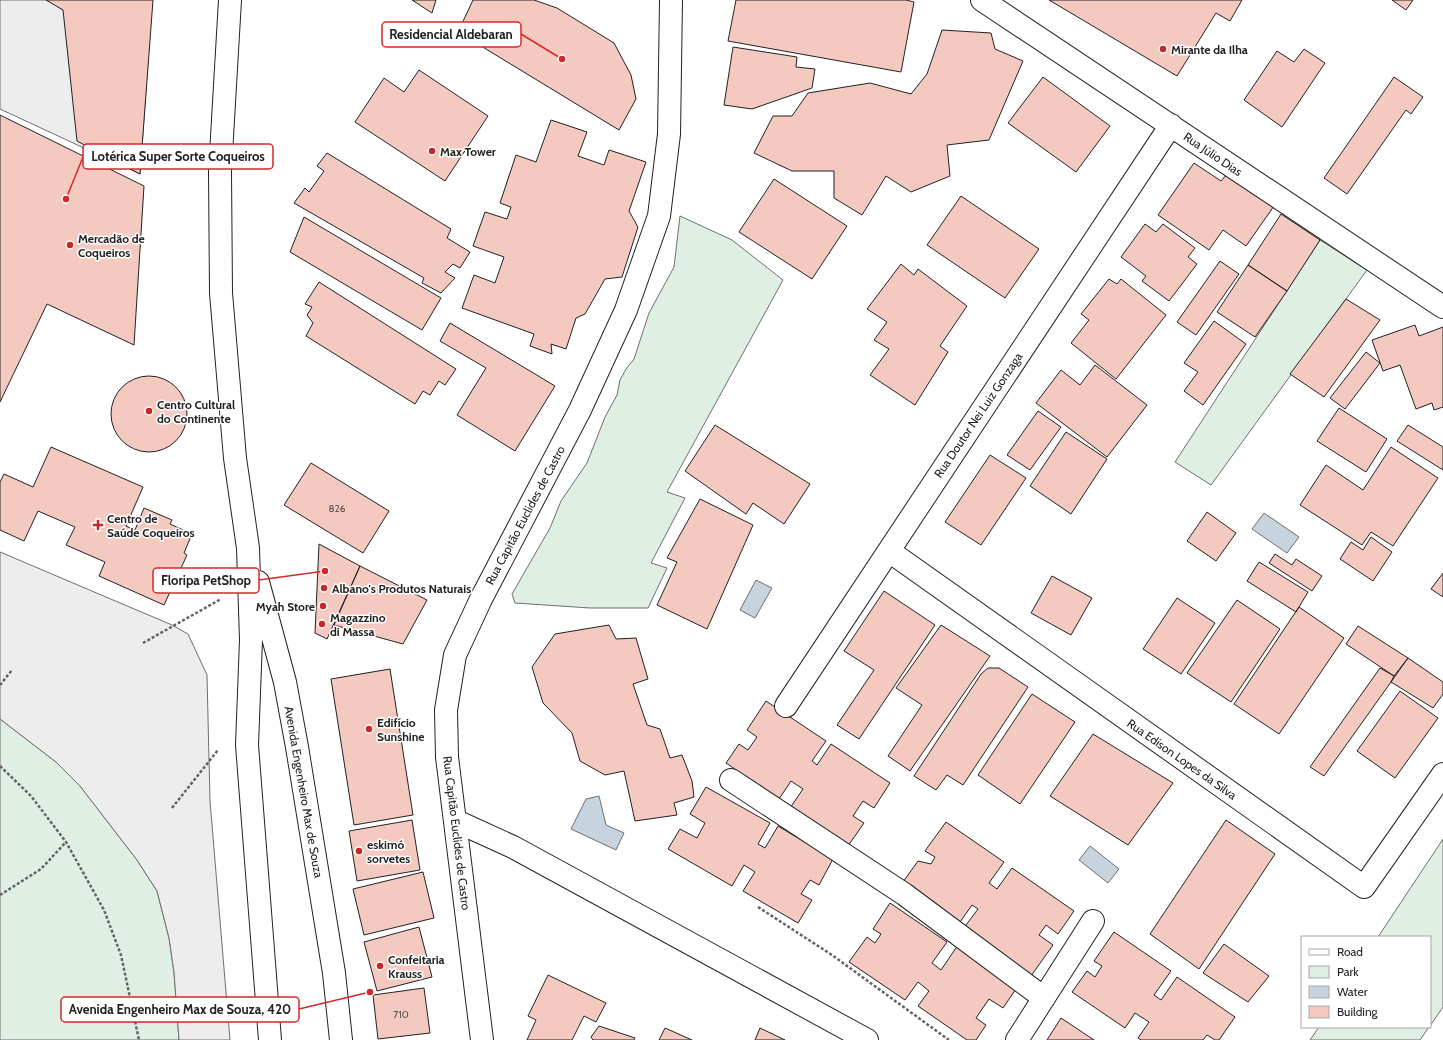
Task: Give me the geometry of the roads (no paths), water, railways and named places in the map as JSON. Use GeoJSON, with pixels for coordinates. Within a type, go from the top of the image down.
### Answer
{"type":"FeatureCollection","features":[{"type":"Feature","properties":{"kind":"street","name":"Avenida Engenheiro Max de Souza"},"geometry":{"type":"LineString","coordinates":[[230,0],[220,171],[221,293],[235,458],[248,548],[251,640],[247,745],[270,1040]]}},
{"type":"Feature","properties":{"kind":"street","name":"Rua Capitão Euclides de Castro"},"geometry":{"type":"LineString","coordinates":[[482,1040],[447,756],[446,710],[455,655],[481,599],[580,410],[626,310],[658,216],[669,134],[671,0]]}},
{"type":"Feature","properties":{"kind":"street","name":"Rua Júlio Dias"},"geometry":{"type":"LineString","coordinates":[[982,0],[1443,307]]}},
{"type":"Feature","properties":{"kind":"street","name":"Rua Doutor Nei Luiz Gonzaga"},"geometry":{"type":"LineString","coordinates":[[786,706],[1170,125]]}},
{"type":"Feature","properties":{"kind":"street","name":"Avenida Engenheiro Max de Souza"},"geometry":{"type":"LineString","coordinates":[[248,548],[285,682],[334,973],[341,1040]]}},
{"type":"Feature","properties":{"kind":"street","name":"Rua Edison Lopes da Silva"},"geometry":{"type":"LineString","coordinates":[[889,551],[1364,887],[1443,774]]}},
{"type":"Feature","properties":{"kind":"street"},"geometry":{"type":"LineString","coordinates":[[731,780],[904,894],[1044,998]]}},
{"type":"Feature","properties":{"kind":"street"},"geometry":{"type":"LineString","coordinates":[[456,821],[512,847],[867,1040]]}},
{"type":"Feature","properties":{"kind":"street"},"geometry":{"type":"LineString","coordinates":[[1017,1040],[1093,922]]}},
{"type":"Feature","properties":{"kind":"water"},"geometry":{"type":"Polygon","coordinates":[[[1264,513],[1299,537],[1287,553],[1252,529],[1264,513]]]}},
{"type":"Feature","properties":{"kind":"water"},"geometry":{"type":"Polygon","coordinates":[[[756,580],[772,588],[755,618],[740,610],[756,580]]]}},
{"type":"Feature","properties":{"kind":"water"},"geometry":{"type":"Polygon","coordinates":[[[599,796],[606,825],[624,833],[616,850],[571,829],[586,799],[599,796]]]}},
{"type":"Feature","properties":{"kind":"water"},"geometry":{"type":"Polygon","coordinates":[[[1090,846],[1119,869],[1108,883],[1079,860],[1090,846]]]}},
{"type":"Feature","properties":{"kind":"place","name":"Mirante da Ilha"},"geometry":{"type":"Point","coordinates":[1163,49]}},
{"type":"Feature","properties":{"kind":"place","name":"Residencial Aldebaran"},"geometry":{"type":"Point","coordinates":[562,59]}},
{"type":"Feature","properties":{"kind":"place","name":"Max Tower"},"geometry":{"type":"Point","coordinates":[432,151]}},
{"type":"Feature","properties":{"kind":"place","name":"Lotérica Super Sorte Coqueiros"},"geometry":{"type":"Point","coordinates":[66,199]}},
{"type":"Feature","properties":{"kind":"place","name":"Mercadão de Coqueiros"},"geometry":{"type":"Point","coordinates":[70,245]}},
{"type":"Feature","properties":{"kind":"place","name":"Centro Cultural do Continente"},"geometry":{"type":"Point","coordinates":[149,411]}},
{"type":"Feature","properties":{"kind":"place","name":"Centro de Saúde Coqueiros"},"geometry":{"type":"Point","coordinates":[98,525]}},
{"type":"Feature","properties":{"kind":"place","name":"Floripa PetShop"},"geometry":{"type":"Point","coordinates":[325,571]}},
{"type":"Feature","properties":{"kind":"place","name":"Albano's Produtos Naturais"},"geometry":{"type":"Point","coordinates":[324,588]}},
{"type":"Feature","properties":{"kind":"place","name":"Myah Store"},"geometry":{"type":"Point","coordinates":[323,606]}},
{"type":"Feature","properties":{"kind":"place","name":"Magazzino di Massa"},"geometry":{"type":"Point","coordinates":[322,624]}},
{"type":"Feature","properties":{"kind":"place","name":"Edifício Sunshine"},"geometry":{"type":"Point","coordinates":[369,729]}},
{"type":"Feature","properties":{"kind":"place","name":"eskimó sorvetes"},"geometry":{"type":"Point","coordinates":[359,851]}},
{"type":"Feature","properties":{"kind":"place","name":"Confeitaria Krauss"},"geometry":{"type":"Point","coordinates":[380,966]}},
{"type":"Feature","properties":{"kind":"place","name":"Avenida Engenheiro Max de Souza, 420"},"geometry":{"type":"Point","coordinates":[370,992]}}]}
